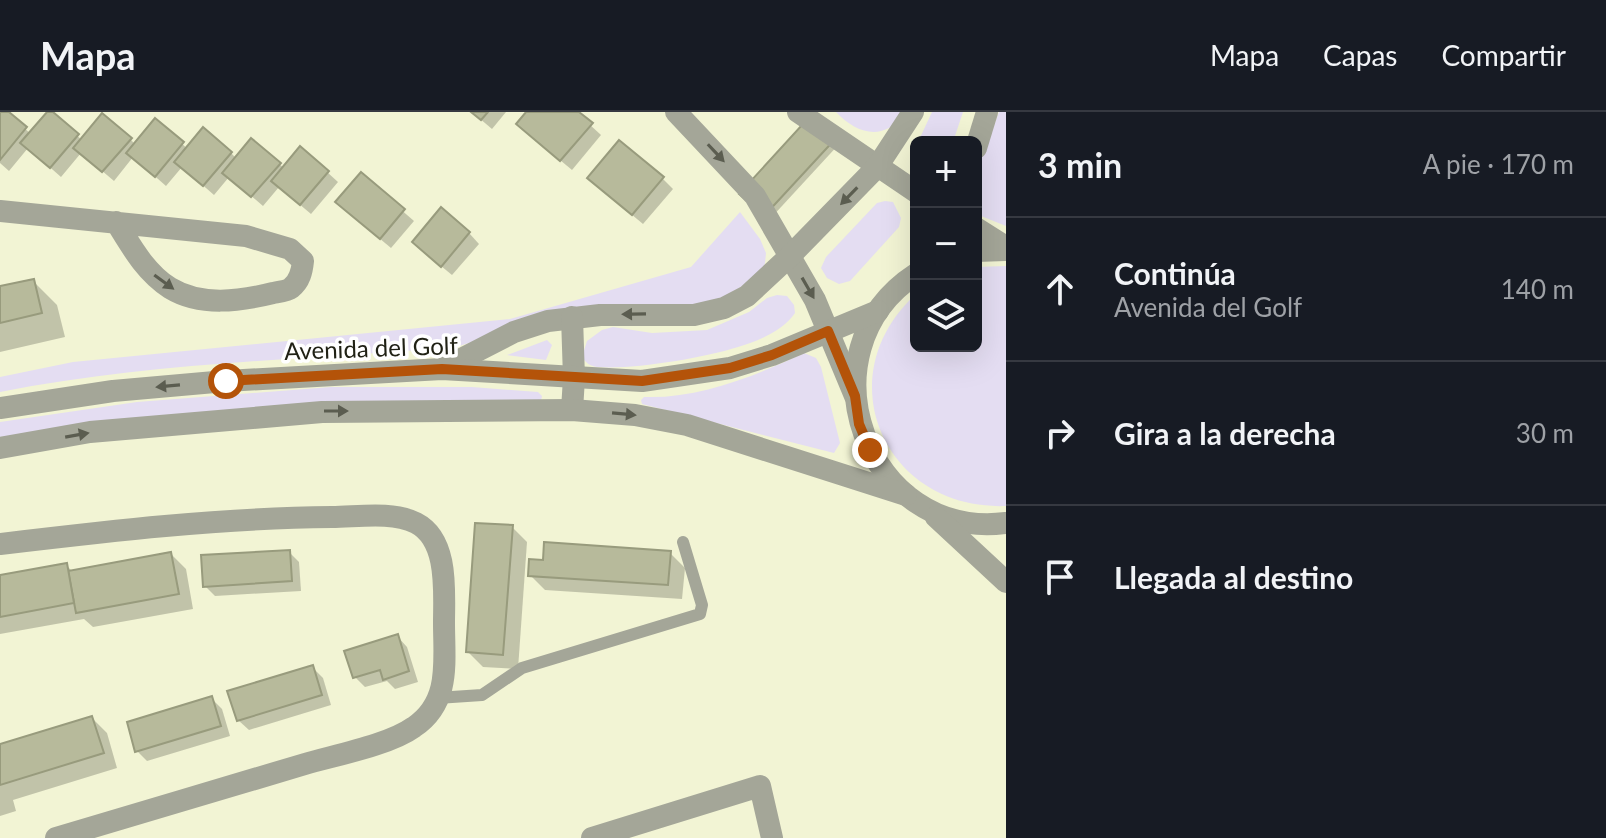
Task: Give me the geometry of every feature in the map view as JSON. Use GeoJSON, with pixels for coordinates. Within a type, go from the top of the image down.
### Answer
{"type":"FeatureCollection","features":[{"type":"Feature","properties":{"kind":"street"},"geometry":{"type":"LineString","coordinates":[[676,112],[755,196],[815,300],[855,396]]}},
{"type":"Feature","properties":{"kind":"street"},"geometry":{"type":"LineString","coordinates":[[798,112],[910,188]]}},
{"type":"Feature","properties":{"kind":"street"},"geometry":{"type":"LineString","coordinates":[[442,369],[514,332],[548,321],[644,313],[694,315],[724,308],[747,296],[877,167],[913,112]]}},
{"type":"Feature","properties":{"kind":"street"},"geometry":{"type":"LineString","coordinates":[[980,136],[987,112]]}},
{"type":"Feature","properties":{"kind":"street"},"geometry":{"type":"LineString","coordinates":[[0,211],[116,222],[246,236],[290,249],[303,261],[302,275],[290,289],[248,299],[224,301],[196,298],[172,289],[148,270],[116,222]]}},
{"type":"Feature","properties":{"kind":"street"},"geometry":{"type":"LineString","coordinates":[[982,232],[1006,249]]}},
{"type":"Feature","properties":{"kind":"street"},"geometry":{"type":"LineString","coordinates":[[982,251],[1006,249]]}},
{"type":"Feature","properties":{"kind":"street"},"geometry":{"type":"LineString","coordinates":[[910,278],[878,311],[864,337],[856,366],[855,396],[859,424],[885,475],[906,495],[929,510],[1006,582]]}},
{"type":"Feature","properties":{"kind":"street","name":"Avenida del Golf"},"geometry":{"type":"LineString","coordinates":[[0,408],[113,391],[226,381],[442,369],[642,381],[730,368],[772,355],[878,311]]}},
{"type":"Feature","properties":{"kind":"street"},"geometry":{"type":"LineString","coordinates":[[572,317],[572,410]]}},
{"type":"Feature","properties":{"kind":"street"},"geometry":{"type":"LineString","coordinates":[[0,448],[90,432],[322,412],[572,410],[635,415],[687,425],[906,495]]}},
{"type":"Feature","properties":{"kind":"street"},"geometry":{"type":"LineString","coordinates":[[929,510],[960,521],[994,525],[1006,523]]}},
{"type":"Feature","properties":{"kind":"street"},"geometry":{"type":"LineString","coordinates":[[0,544],[168,524],[284,517],[397,518],[417,524],[432,539],[439,554],[443,576],[445,679],[428,716],[412,729],[389,739],[56,838]]}},
{"type":"Feature","properties":{"kind":"street"},"geometry":{"type":"LineString","coordinates":[[592,838],[760,786],[772,838]]}},
{"type":"Feature","properties":{"kind":"lane"},"geometry":{"type":"LineString","coordinates":[[437,698],[482,695],[522,668],[700,614],[702,605],[683,542]]}},
{"type":"Feature","properties":{"kind":"shaded area"},"geometry":{"type":"Polygon","coordinates":[[[836,112],[906,112],[889,128],[872,132],[854,126],[836,112]]]}},
{"type":"Feature","properties":{"kind":"shaded area"},"geometry":{"type":"Polygon","coordinates":[[[932,112],[963,112],[955,136],[921,136],[932,112]]]}},
{"type":"Feature","properties":{"kind":"shaded area"},"geometry":{"type":"Polygon","coordinates":[[[999,112],[1006,112],[1006,226],[982,216],[982,157],[999,112]]]}},
{"type":"Feature","properties":{"kind":"shaded area"},"geometry":{"type":"Polygon","coordinates":[[[893,202],[901,218],[899,227],[850,281],[839,284],[827,278],[821,268],[826,257],[877,203],[893,202]]]}},
{"type":"Feature","properties":{"kind":"shaded area"},"geometry":{"type":"Polygon","coordinates":[[[740,212],[760,239],[766,253],[762,274],[715,303],[475,341],[456,347],[170,368],[0,392],[0,377],[73,362],[510,319],[691,267],[740,212]]]}},
{"type":"Feature","properties":{"kind":"shaded area"},"geometry":{"type":"Polygon","coordinates":[[[1006,266],[1006,506],[964,502],[928,487],[900,463],[882,433],[873,399],[875,363],[889,327],[910,301],[910,352],[982,352],[982,267],[1006,266]]]}},
{"type":"Feature","properties":{"kind":"shaded area"},"geometry":{"type":"Polygon","coordinates":[[[787,296],[794,305],[795,313],[777,330],[746,345],[687,359],[629,367],[595,367],[582,357],[587,341],[602,330],[613,327],[652,333],[707,330],[749,312],[767,298],[787,296]]]}},
{"type":"Feature","properties":{"kind":"shaded area"},"geometry":{"type":"Polygon","coordinates":[[[547,340],[552,345],[546,360],[507,355],[547,340]]]}},
{"type":"Feature","properties":{"kind":"shaded area"},"geometry":{"type":"Polygon","coordinates":[[[804,353],[816,358],[821,367],[840,443],[834,453],[642,404],[644,397],[685,394],[726,384],[804,353]]]}},
{"type":"Feature","properties":{"kind":"shaded area"},"geometry":{"type":"Polygon","coordinates":[[[331,387],[472,387],[538,392],[542,396],[541,401],[0,437],[0,422],[137,402],[331,387]]]}},
{"type":"Feature","properties":{"kind":"building"},"geometry":{"type":"Polygon","coordinates":[[[0,112],[9,112],[27,127],[0,160],[0,112]]]}},
{"type":"Feature","properties":{"kind":"building"},"geometry":{"type":"Polygon","coordinates":[[[47,112],[53,112],[79,134],[50,168],[20,143],[47,112]]]}},
{"type":"Feature","properties":{"kind":"building"},"geometry":{"type":"Polygon","coordinates":[[[471,112],[488,112],[481,120],[471,112]]]}},
{"type":"Feature","properties":{"kind":"building"},"geometry":{"type":"Polygon","coordinates":[[[526,112],[579,112],[593,123],[560,161],[516,124],[526,112]]]}},
{"type":"Feature","properties":{"kind":"building"},"geometry":{"type":"Polygon","coordinates":[[[102,113],[132,138],[102,172],[73,148],[102,113]]]}},
{"type":"Feature","properties":{"kind":"building"},"geometry":{"type":"Polygon","coordinates":[[[813,113],[838,136],[764,216],[739,194],[813,113]]]}},
{"type":"Feature","properties":{"kind":"building"},"geometry":{"type":"Polygon","coordinates":[[[155,118],[184,142],[155,177],[126,153],[155,118]]]}},
{"type":"Feature","properties":{"kind":"building"},"geometry":{"type":"Polygon","coordinates":[[[203,127],[232,152],[203,186],[174,162],[203,127]]]}},
{"type":"Feature","properties":{"kind":"building"},"geometry":{"type":"Polygon","coordinates":[[[251,138],[281,163],[251,197],[222,173],[251,138]]]}},
{"type":"Feature","properties":{"kind":"building"},"geometry":{"type":"Polygon","coordinates":[[[619,140],[664,177],[632,215],[587,178],[619,140]]]}},
{"type":"Feature","properties":{"kind":"building"},"geometry":{"type":"Polygon","coordinates":[[[300,146],[329,171],[300,205],[271,181],[300,146]]]}},
{"type":"Feature","properties":{"kind":"building"},"geometry":{"type":"Polygon","coordinates":[[[361,172],[405,209],[380,239],[335,202],[361,172]]]}},
{"type":"Feature","properties":{"kind":"building"},"geometry":{"type":"Polygon","coordinates":[[[441,207],[470,232],[441,267],[412,242],[441,207]]]}},
{"type":"Feature","properties":{"kind":"building"},"geometry":{"type":"Polygon","coordinates":[[[34,279],[42,313],[0,323],[0,286],[34,279]]]}},
{"type":"Feature","properties":{"kind":"building"},"geometry":{"type":"Polygon","coordinates":[[[475,523],[513,525],[503,655],[466,652],[475,523]]]}},
{"type":"Feature","properties":{"kind":"building"},"geometry":{"type":"Polygon","coordinates":[[[544,542],[671,551],[668,585],[528,576],[529,559],[543,560],[544,542]]]}},
{"type":"Feature","properties":{"kind":"building"},"geometry":{"type":"Polygon","coordinates":[[[290,550],[292,581],[203,587],[201,555],[290,550]]]}},
{"type":"Feature","properties":{"kind":"building"},"geometry":{"type":"Polygon","coordinates":[[[171,552],[179,594],[76,613],[68,571],[171,552]]]}},
{"type":"Feature","properties":{"kind":"building"},"geometry":{"type":"Polygon","coordinates":[[[67,563],[74,603],[0,617],[0,575],[67,563]]]}},
{"type":"Feature","properties":{"kind":"building"},"geometry":{"type":"Polygon","coordinates":[[[398,634],[409,671],[383,680],[380,670],[353,678],[344,651],[398,634]]]}},
{"type":"Feature","properties":{"kind":"building"},"geometry":{"type":"Polygon","coordinates":[[[313,665],[322,695],[237,721],[227,691],[313,665]]]}},
{"type":"Feature","properties":{"kind":"building"},"geometry":{"type":"Polygon","coordinates":[[[212,696],[221,726],[135,752],[127,722],[212,696]]]}},
{"type":"Feature","properties":{"kind":"building"},"geometry":{"type":"Polygon","coordinates":[[[92,716],[104,753],[0,785],[0,744],[92,716]]]}},
{"type":"Feature","properties":{"kind":"route"},"geometry":{"type":"LineString","coordinates":[[226,381],[442,369],[642,381],[730,368],[772,355],[828,331],[855,396],[859,424],[870,450]]}}]}
